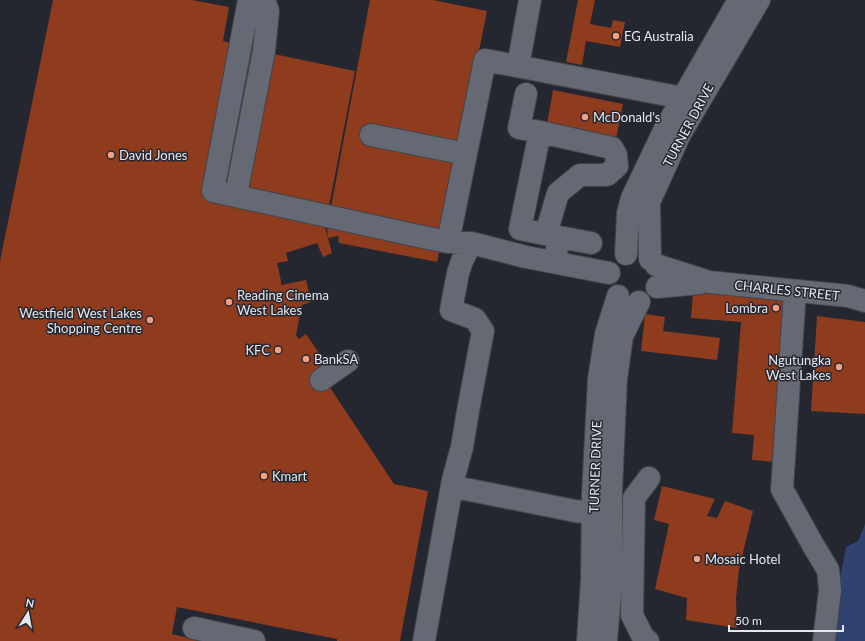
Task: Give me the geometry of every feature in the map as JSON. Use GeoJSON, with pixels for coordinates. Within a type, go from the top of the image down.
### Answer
{"type":"FeatureCollection","features":[{"type":"Feature","properties":{"kind":"street"},"geometry":{"type":"LineString","coordinates":[[249,0],[214,191],[448,242],[481,245],[554,242],[591,243]]}},
{"type":"Feature","properties":{"kind":"street"},"geometry":{"type":"LineString","coordinates":[[236,195],[264,51],[268,11],[264,0]]}},
{"type":"Feature","properties":{"kind":"street"},"geometry":{"type":"LineString","coordinates":[[518,66],[530,0]]}},
{"type":"Feature","properties":{"kind":"street","name":"TURNER DRIVE"},"geometry":{"type":"LineString","coordinates":[[616,264],[632,198],[665,129],[739,0]]}},
{"type":"Feature","properties":{"kind":"street","name":"TURNER DRIVE"},"geometry":{"type":"LineString","coordinates":[[653,262],[649,202],[680,134],[759,0]]}},
{"type":"Feature","properties":{"kind":"street"},"geometry":{"type":"LineString","coordinates":[[448,242],[486,60],[683,98]]}},
{"type":"Feature","properties":{"kind":"street"},"geometry":{"type":"LineString","coordinates":[[526,94],[519,128],[612,148],[616,155],[617,166],[607,175],[580,175],[558,193],[554,242]]}},
{"type":"Feature","properties":{"kind":"street"},"geometry":{"type":"LineString","coordinates":[[540,132],[520,229],[616,264]]}},
{"type":"Feature","properties":{"kind":"street"},"geometry":{"type":"LineString","coordinates":[[371,135],[466,154]]}},
{"type":"Feature","properties":{"kind":"street"},"geometry":{"type":"LineString","coordinates":[[481,245],[533,259],[616,264]]}},
{"type":"Feature","properties":{"kind":"street"},"geometry":{"type":"LineString","coordinates":[[424,641],[463,482],[462,447],[483,331],[475,319],[451,310],[458,272],[481,245]]}},
{"type":"Feature","properties":{"kind":"street"},"geometry":{"type":"LineString","coordinates":[[634,252],[643,254],[653,262],[658,272],[659,280],[657,287],[652,294],[639,302],[624,300],[612,289],[609,281],[616,264],[634,252]]}},
{"type":"Feature","properties":{"kind":"street","name":"CHARLES STREET"},"geometry":{"type":"LineString","coordinates":[[653,262],[709,282]]}},
{"type":"Feature","properties":{"kind":"street","name":"CHARLES STREET"},"geometry":{"type":"LineString","coordinates":[[657,287],[709,282],[848,296],[865,301]]}},
{"type":"Feature","properties":{"kind":"street"},"geometry":{"type":"LineString","coordinates":[[795,291],[782,490],[828,570],[830,590],[824,641]]}},
{"type":"Feature","properties":{"kind":"street","name":"TURNER DRIVE"},"geometry":{"type":"LineString","coordinates":[[606,641],[611,583],[602,504],[599,379],[606,334],[618,296]]}},
{"type":"Feature","properties":{"kind":"street","name":"TURNER DRIVE"},"geometry":{"type":"LineString","coordinates":[[588,641],[592,579],[622,336],[639,302]]}},
{"type":"Feature","properties":{"kind":"street"},"geometry":{"type":"LineString","coordinates":[[321,380],[348,362]]}},
{"type":"Feature","properties":{"kind":"street"},"geometry":{"type":"LineString","coordinates":[[648,641],[643,637],[632,615],[634,498],[649,478]]}},
{"type":"Feature","properties":{"kind":"street"},"geometry":{"type":"LineString","coordinates":[[463,482],[455,487],[575,511],[634,498]]}},
{"type":"Feature","properties":{"kind":"street"},"geometry":{"type":"LineString","coordinates":[[194,628],[254,641]]}},
{"type":"Feature","properties":{"kind":"shaded area"},"geometry":{"type":"Polygon","coordinates":[[[865,524],[865,641],[833,641],[838,588],[846,547],[858,541],[865,524]]]}},
{"type":"Feature","properties":{"kind":"building","name":"Westfield West Lakes Shopping Centre"},"geometry":{"type":"Polygon","coordinates":[[[53,0],[192,0],[229,7],[223,41],[274,54],[355,71],[325,227],[332,253],[323,257],[317,243],[286,253],[288,261],[277,263],[281,285],[306,280],[311,302],[302,305],[296,335],[299,339],[306,334],[328,366],[329,386],[394,484],[428,491],[400,641],[337,641],[337,639],[177,607],[172,634],[200,641],[0,641],[0,261],[53,0]]]}},
{"type":"Feature","properties":{"kind":"building"},"geometry":{"type":"Polygon","coordinates":[[[370,0],[433,0],[487,11],[437,262],[339,243],[338,236],[328,238],[327,228],[370,0]]]}},
{"type":"Feature","properties":{"kind":"building"},"geometry":{"type":"Polygon","coordinates":[[[578,0],[595,0],[590,24],[611,28],[613,20],[625,22],[620,47],[586,41],[582,65],[566,62],[578,0]]]}},
{"type":"Feature","properties":{"kind":"building","name":"McDonald's"},"geometry":{"type":"Polygon","coordinates":[[[553,90],[623,104],[615,144],[546,130],[553,90]]]}},
{"type":"Feature","properties":{"kind":"building"},"geometry":{"type":"Polygon","coordinates":[[[693,292],[787,300],[774,462],[752,460],[754,435],[732,433],[741,322],[691,318],[693,292]]]}},
{"type":"Feature","properties":{"kind":"building"},"geometry":{"type":"Polygon","coordinates":[[[645,314],[665,317],[663,331],[720,338],[717,360],[641,351],[645,314]]]}},
{"type":"Feature","properties":{"kind":"building","name":"Ngutungka West Lakes"},"geometry":{"type":"Polygon","coordinates":[[[817,316],[865,322],[865,414],[811,411],[817,316]]]}},
{"type":"Feature","properties":{"kind":"building"},"geometry":{"type":"Polygon","coordinates":[[[662,486],[715,499],[707,516],[717,518],[725,501],[753,511],[739,569],[736,598],[737,628],[686,620],[687,598],[655,589],[669,524],[654,520],[662,486]]]}},
{"type":"Feature","properties":{"kind":"place","name":"EG Australia"},"geometry":{"type":"Point","coordinates":[616,36]}},
{"type":"Feature","properties":{"kind":"place","name":"McDonald's"},"geometry":{"type":"Point","coordinates":[585,117]}},
{"type":"Feature","properties":{"kind":"place","name":"David Jones"},"geometry":{"type":"Point","coordinates":[111,155]}},
{"type":"Feature","properties":{"kind":"place","name":"Reading Cinema West Lakes"},"geometry":{"type":"Point","coordinates":[229,302]}},
{"type":"Feature","properties":{"kind":"place","name":"Lombra"},"geometry":{"type":"Point","coordinates":[776,308]}},
{"type":"Feature","properties":{"kind":"place","name":"Westfield West Lakes Shopping Centre"},"geometry":{"type":"Point","coordinates":[150,320]}},
{"type":"Feature","properties":{"kind":"place","name":"KFC"},"geometry":{"type":"Point","coordinates":[278,350]}},
{"type":"Feature","properties":{"kind":"place","name":"BankSA"},"geometry":{"type":"Point","coordinates":[306,359]}},
{"type":"Feature","properties":{"kind":"place","name":"Ngutungka West Lakes"},"geometry":{"type":"Point","coordinates":[839,367]}},
{"type":"Feature","properties":{"kind":"place","name":"Kmart"},"geometry":{"type":"Point","coordinates":[264,476]}},
{"type":"Feature","properties":{"kind":"place","name":"Mosaic Hotel"},"geometry":{"type":"Point","coordinates":[697,559]}}]}
